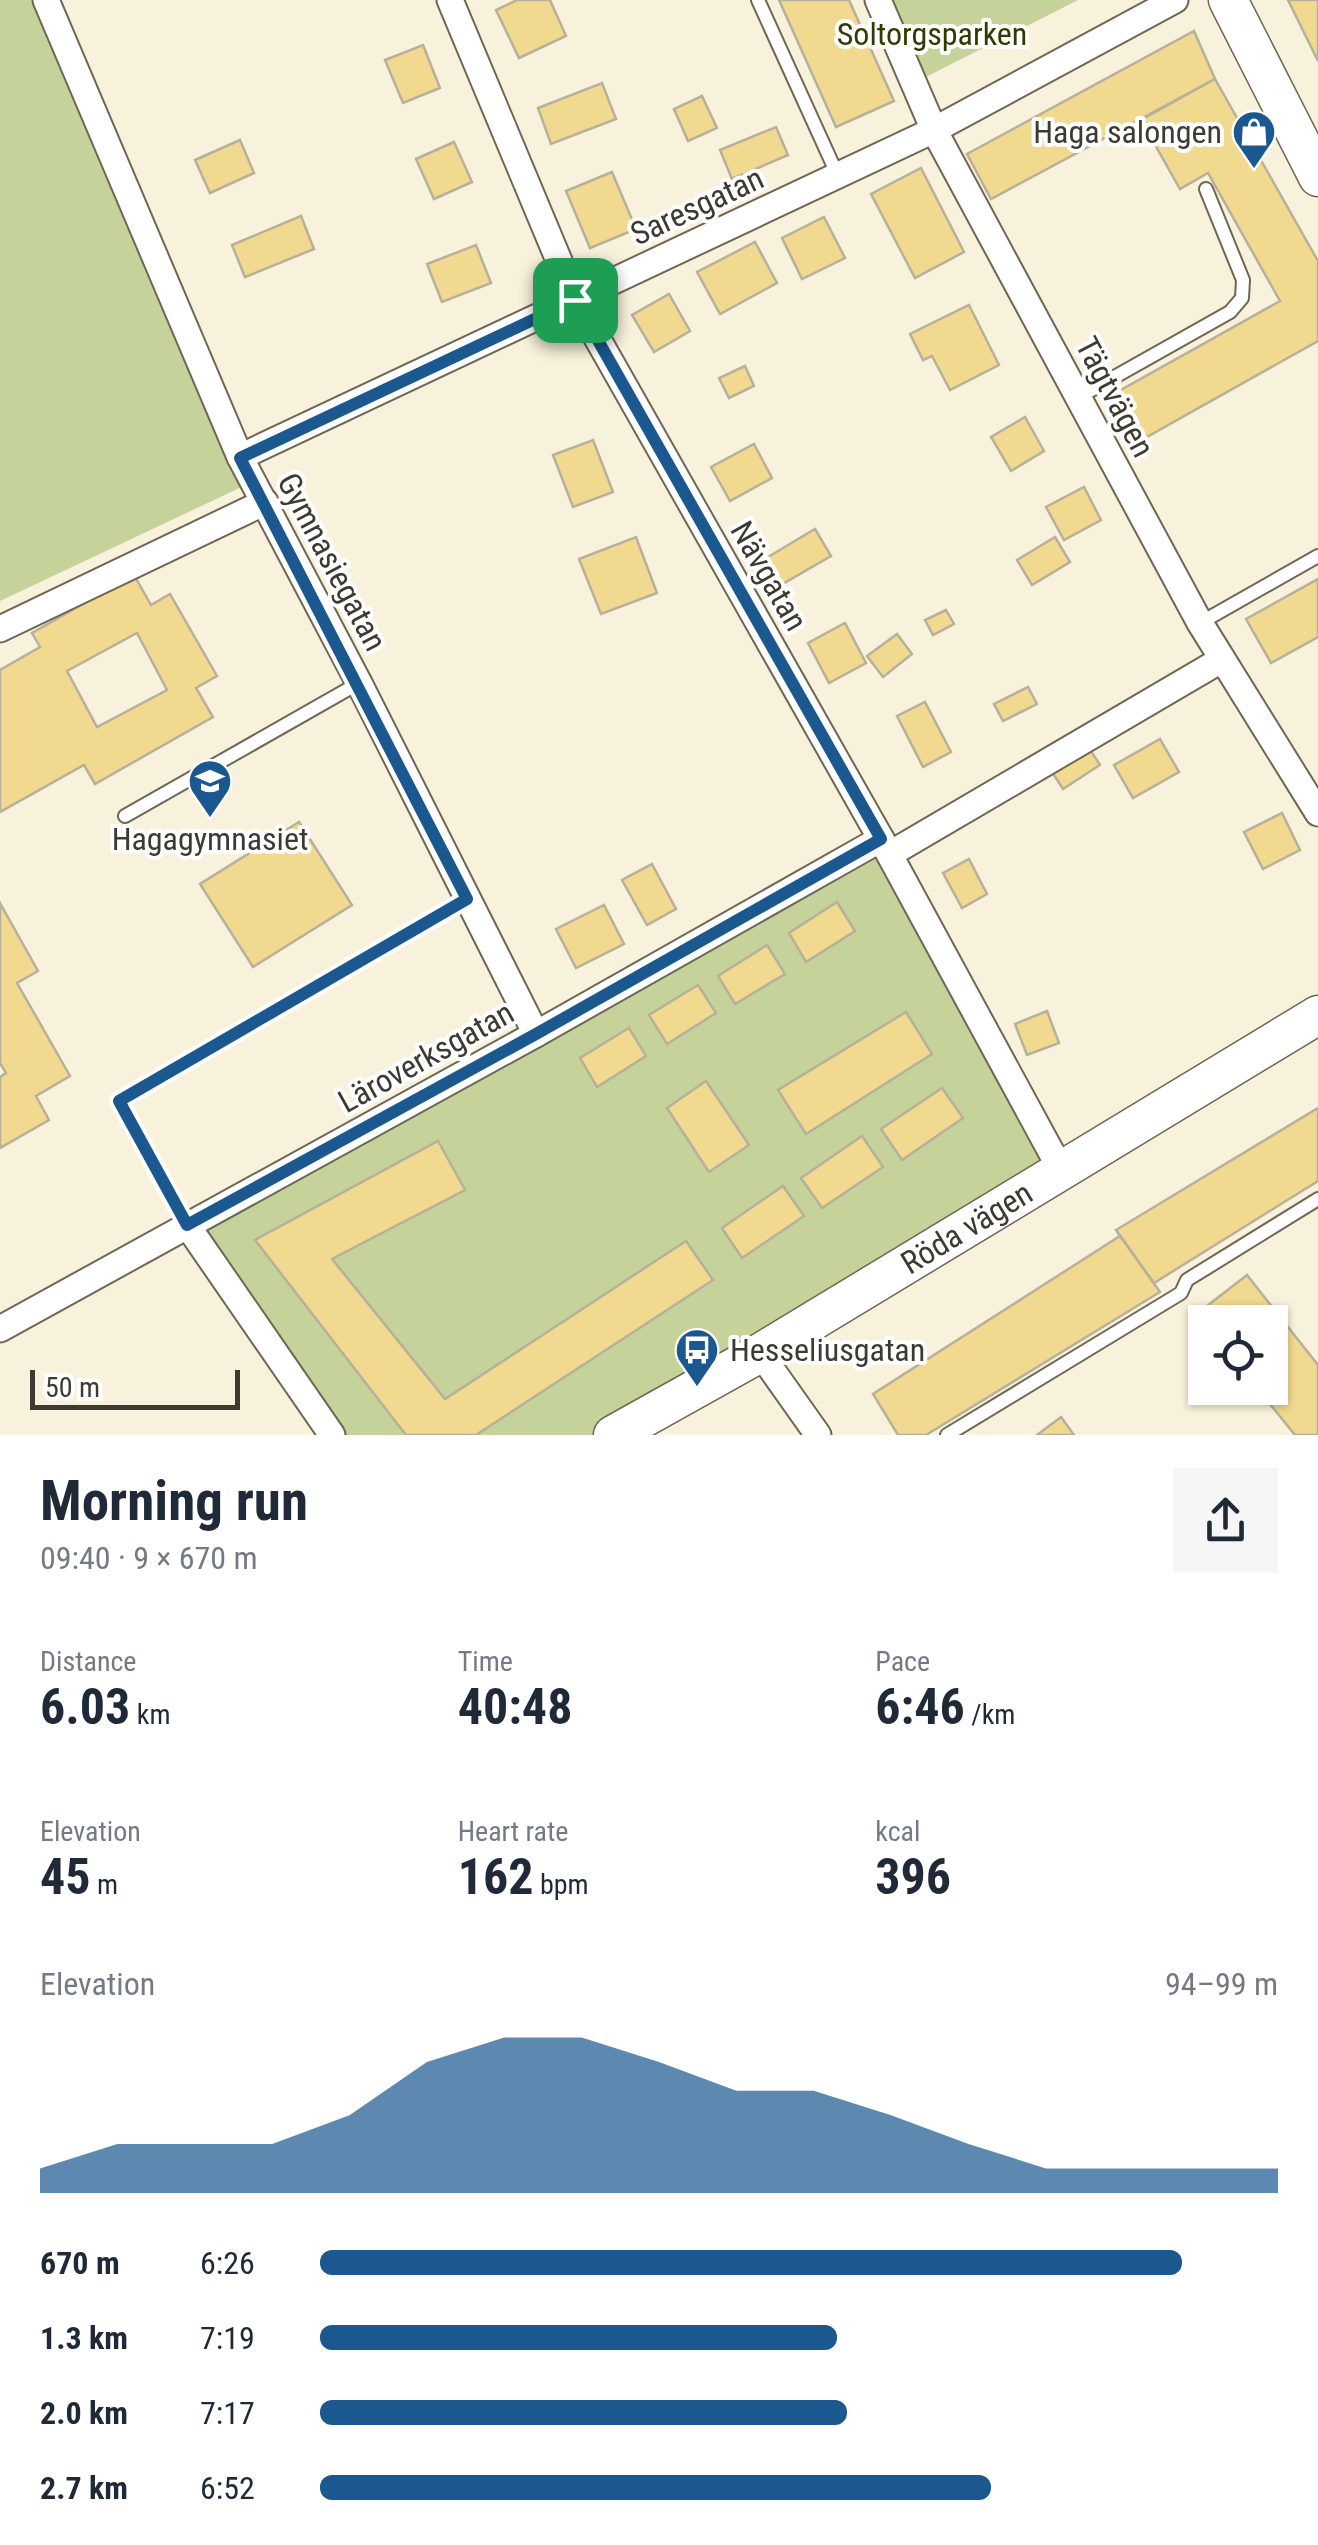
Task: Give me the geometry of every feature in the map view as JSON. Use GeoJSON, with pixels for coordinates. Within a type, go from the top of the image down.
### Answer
{"type":"FeatureCollection","features":[{"type":"Feature","properties":{"kind":"street","name":"Gymnasiegatan"},"geometry":{"type":"LineString","coordinates":[[46,0],[240,458],[536,1034]]}},
{"type":"Feature","properties":{"kind":"street","name":"Tägtvägen"},"geometry":{"type":"LineString","coordinates":[[878,0],[934,130],[1200,622],[1318,812]]}},
{"type":"Feature","properties":{"kind":"street","name":"Saresgatan"},"geometry":{"type":"LineString","coordinates":[[240,458],[934,130],[1175,0]]}},
{"type":"Feature","properties":{"kind":"street"},"geometry":{"type":"LineString","coordinates":[[1228,0],[1318,177]]}},
{"type":"Feature","properties":{"kind":"street","name":"Nävgatan"},"geometry":{"type":"LineString","coordinates":[[452,1],[575,300],[886,846],[1061,1170]]}},
{"type":"Feature","properties":{"kind":"street"},"geometry":{"type":"LineString","coordinates":[[0,629],[264,502]]}},
{"type":"Feature","properties":{"kind":"street","name":"Läroverksgatan"},"geometry":{"type":"LineString","coordinates":[[0,1329],[1221,660]]}},
{"type":"Feature","properties":{"kind":"street","name":"Röda vägen"},"geometry":{"type":"LineString","coordinates":[[613,1435],[760,1352],[1318,1015]]}},
{"type":"Feature","properties":{"kind":"street"},"geometry":{"type":"LineString","coordinates":[[187,1225],[332,1435]]}},
{"type":"Feature","properties":{"kind":"street"},"geometry":{"type":"LineString","coordinates":[[760,1352],[818,1435]]}},
{"type":"Feature","properties":{"kind":"lane"},"geometry":{"type":"LineString","coordinates":[[758,0],[838,176]]}},
{"type":"Feature","properties":{"kind":"lane"},"geometry":{"type":"LineString","coordinates":[[1079,398],[1230,312],[1242,298],[1243,280],[1206,189]]}},
{"type":"Feature","properties":{"kind":"lane"},"geometry":{"type":"LineString","coordinates":[[1200,622],[1318,556]]}},
{"type":"Feature","properties":{"kind":"lane"},"geometry":{"type":"LineString","coordinates":[[126,816],[359,684]]}},
{"type":"Feature","properties":{"kind":"lane"},"geometry":{"type":"LineString","coordinates":[[187,1225],[119,1101],[467,899]]}},
{"type":"Feature","properties":{"kind":"lane"},"geometry":{"type":"LineString","coordinates":[[947,1435],[1181,1293],[1187,1280],[1318,1199]]}},
{"type":"Feature","properties":{"kind":"green space"},"geometry":{"type":"Polygon","coordinates":[[[0,0],[39,0],[250,483],[0,601],[0,0]]]}},
{"type":"Feature","properties":{"kind":"green space","name":"Soltorgsparken"},"geometry":{"type":"Polygon","coordinates":[[[878,0],[1078,0],[914,83],[878,0]]]}},
{"type":"Feature","properties":{"kind":"green space"},"geometry":{"type":"Polygon","coordinates":[[[881,839],[1061,1170],[613,1435],[332,1435],[187,1225],[881,839]]]}},
{"type":"Feature","properties":{"kind":"building"},"geometry":{"type":"Polygon","coordinates":[[[517,0],[550,0],[566,36],[519,58],[496,10],[517,0]]]}},
{"type":"Feature","properties":{"kind":"building"},"geometry":{"type":"Polygon","coordinates":[[[779,0],[849,0],[894,101],[836,127],[779,0]]]}},
{"type":"Feature","properties":{"kind":"building"},"geometry":{"type":"Polygon","coordinates":[[[1288,0],[1318,0],[1318,61],[1288,0]]]}},
{"type":"Feature","properties":{"kind":"building"},"geometry":{"type":"Polygon","coordinates":[[[1194,31],[1215,79],[991,199],[967,154],[1194,31]]]}},
{"type":"Feature","properties":{"kind":"building"},"geometry":{"type":"Polygon","coordinates":[[[423,45],[440,88],[403,103],[385,60],[423,45]]]}},
{"type":"Feature","properties":{"kind":"building"},"geometry":{"type":"Polygon","coordinates":[[[1215,79],[1318,261],[1318,341],[1145,438],[1119,391],[1280,301],[1208,173],[1180,189],[1141,120],[1215,79]]]}},
{"type":"Feature","properties":{"kind":"building"},"geometry":{"type":"Polygon","coordinates":[[[602,83],[616,119],[551,144],[538,108],[602,83]]]}},
{"type":"Feature","properties":{"kind":"building"},"geometry":{"type":"Polygon","coordinates":[[[702,96],[717,128],[688,141],[674,109],[702,96]]]}},
{"type":"Feature","properties":{"kind":"building"},"geometry":{"type":"Polygon","coordinates":[[[776,127],[788,155],[732,179],[720,150],[776,127]]]}},
{"type":"Feature","properties":{"kind":"building"},"geometry":{"type":"Polygon","coordinates":[[[240,140],[254,173],[210,193],[195,160],[240,140]]]}},
{"type":"Feature","properties":{"kind":"building"},"geometry":{"type":"Polygon","coordinates":[[[454,142],[472,182],[434,199],[416,159],[454,142]]]}},
{"type":"Feature","properties":{"kind":"building"},"geometry":{"type":"Polygon","coordinates":[[[921,168],[964,252],[915,278],[871,194],[921,168]]]}},
{"type":"Feature","properties":{"kind":"building"},"geometry":{"type":"Polygon","coordinates":[[[612,172],[636,229],[590,248],[566,191],[612,172]]]}},
{"type":"Feature","properties":{"kind":"building"},"geometry":{"type":"Polygon","coordinates":[[[301,216],[314,249],[245,277],[232,245],[301,216]]]}},
{"type":"Feature","properties":{"kind":"building"},"geometry":{"type":"Polygon","coordinates":[[[824,217],[845,258],[802,279],[782,238],[824,217]]]}},
{"type":"Feature","properties":{"kind":"building"},"geometry":{"type":"Polygon","coordinates":[[[755,242],[777,283],[720,314],[697,272],[755,242]]]}},
{"type":"Feature","properties":{"kind":"building"},"geometry":{"type":"Polygon","coordinates":[[[476,245],[491,283],[442,302],[427,264],[476,245]]]}},
{"type":"Feature","properties":{"kind":"building"},"geometry":{"type":"Polygon","coordinates":[[[669,294],[690,331],[654,352],[632,315],[669,294]]]}},
{"type":"Feature","properties":{"kind":"building"},"geometry":{"type":"Polygon","coordinates":[[[969,305],[999,365],[950,390],[932,356],[923,360],[910,334],[969,305]]]}},
{"type":"Feature","properties":{"kind":"building"},"geometry":{"type":"Polygon","coordinates":[[[745,366],[754,386],[729,398],[719,378],[745,366]]]}},
{"type":"Feature","properties":{"kind":"building"},"geometry":{"type":"Polygon","coordinates":[[[1025,417],[1044,451],[1011,471],[991,437],[1025,417]]]}},
{"type":"Feature","properties":{"kind":"building"},"geometry":{"type":"Polygon","coordinates":[[[593,440],[613,492],[573,507],[553,455],[593,440]]]}},
{"type":"Feature","properties":{"kind":"building"},"geometry":{"type":"Polygon","coordinates":[[[754,444],[772,478],[730,501],[711,467],[754,444]]]}},
{"type":"Feature","properties":{"kind":"building"},"geometry":{"type":"Polygon","coordinates":[[[1084,487],[1101,520],[1064,540],[1046,507],[1084,487]]]}},
{"type":"Feature","properties":{"kind":"building"},"geometry":{"type":"Polygon","coordinates":[[[815,529],[831,556],[779,586],[763,560],[815,529]]]}},
{"type":"Feature","properties":{"kind":"building"},"geometry":{"type":"Polygon","coordinates":[[[636,537],[657,593],[601,614],[579,559],[636,537]]]}},
{"type":"Feature","properties":{"kind":"building"},"geometry":{"type":"Polygon","coordinates":[[[1055,537],[1070,562],[1032,585],[1017,560],[1055,537]]]}},
{"type":"Feature","properties":{"kind":"building"},"geometry":{"type":"Polygon","coordinates":[[[134,575],[151,605],[170,594],[217,676],[196,688],[213,717],[95,784],[84,765],[0,812],[0,670],[40,647],[32,633],[134,575]],[[137,633],[67,671],[97,727],[167,690],[137,633]]]}},
{"type":"Feature","properties":{"kind":"building"},"geometry":{"type":"Polygon","coordinates":[[[1318,579],[1318,637],[1271,663],[1246,619],[1318,579]]]}},
{"type":"Feature","properties":{"kind":"building"},"geometry":{"type":"Polygon","coordinates":[[[946,610],[954,624],[933,635],[925,620],[946,610]]]}},
{"type":"Feature","properties":{"kind":"building"},"geometry":{"type":"Polygon","coordinates":[[[845,623],[866,663],[829,683],[808,643],[845,623]]]}},
{"type":"Feature","properties":{"kind":"building"},"geometry":{"type":"Polygon","coordinates":[[[897,634],[912,654],[883,677],[867,656],[897,634]]]}},
{"type":"Feature","properties":{"kind":"building"},"geometry":{"type":"Polygon","coordinates":[[[1028,687],[1037,704],[1003,721],[994,704],[1028,687]]]}},
{"type":"Feature","properties":{"kind":"building"},"geometry":{"type":"Polygon","coordinates":[[[925,702],[951,752],[923,767],[897,716],[925,702]]]}},
{"type":"Feature","properties":{"kind":"building"},"geometry":{"type":"Polygon","coordinates":[[[1160,739],[1179,772],[1133,798],[1114,765],[1160,739]]]}},
{"type":"Feature","properties":{"kind":"building"},"geometry":{"type":"Polygon","coordinates":[[[1089,748],[1100,765],[1063,789],[1052,772],[1089,748]]]}},
{"type":"Feature","properties":{"kind":"building"},"geometry":{"type":"Polygon","coordinates":[[[1282,813],[1300,850],[1263,869],[1244,832],[1282,813]]]}},
{"type":"Feature","properties":{"kind":"building"},"geometry":{"type":"Polygon","coordinates":[[[299,822],[352,905],[253,967],[200,884],[299,822]]]}},
{"type":"Feature","properties":{"kind":"building"},"geometry":{"type":"Polygon","coordinates":[[[969,859],[987,894],[962,908],[943,873],[969,859]]]}},
{"type":"Feature","properties":{"kind":"building"},"geometry":{"type":"Polygon","coordinates":[[[652,864],[676,909],[647,925],[622,880],[652,864]]]}},
{"type":"Feature","properties":{"kind":"building"},"geometry":{"type":"Polygon","coordinates":[[[837,902],[855,931],[806,962],[789,933],[837,902]]]}},
{"type":"Feature","properties":{"kind":"building"},"geometry":{"type":"Polygon","coordinates":[[[0,903],[38,971],[17,983],[70,1076],[36,1096],[49,1120],[0,1148],[0,1077],[6,1073],[0,1063],[0,903]]]}},
{"type":"Feature","properties":{"kind":"building"},"geometry":{"type":"Polygon","coordinates":[[[604,905],[624,944],[576,968],[556,929],[604,905]]]}},
{"type":"Feature","properties":{"kind":"building"},"geometry":{"type":"Polygon","coordinates":[[[767,945],[785,974],[735,1004],[718,976],[767,945]]]}},
{"type":"Feature","properties":{"kind":"building"},"geometry":{"type":"Polygon","coordinates":[[[698,985],[716,1013],[667,1044],[649,1015],[698,985]]]}},
{"type":"Feature","properties":{"kind":"building"},"geometry":{"type":"Polygon","coordinates":[[[1047,1011],[1059,1043],[1027,1055],[1015,1024],[1047,1011]]]}},
{"type":"Feature","properties":{"kind":"building"},"geometry":{"type":"Polygon","coordinates":[[[906,1012],[932,1054],[806,1134],[778,1090],[906,1012]]]}},
{"type":"Feature","properties":{"kind":"building"},"geometry":{"type":"Polygon","coordinates":[[[629,1028],[646,1056],[597,1087],[580,1058],[629,1028]]]}},
{"type":"Feature","properties":{"kind":"building"},"geometry":{"type":"Polygon","coordinates":[[[706,1081],[749,1145],[709,1172],[667,1108],[706,1081]]]}},
{"type":"Feature","properties":{"kind":"building"},"geometry":{"type":"Polygon","coordinates":[[[942,1088],[963,1118],[902,1160],[881,1129],[942,1088]]]}},
{"type":"Feature","properties":{"kind":"building"},"geometry":{"type":"Polygon","coordinates":[[[1318,1108],[1318,1181],[1154,1283],[1116,1230],[1318,1108]]]}},
{"type":"Feature","properties":{"kind":"building"},"geometry":{"type":"Polygon","coordinates":[[[862,1136],[883,1167],[822,1208],[801,1178],[862,1136]]]}},
{"type":"Feature","properties":{"kind":"building"},"geometry":{"type":"Polygon","coordinates":[[[438,1141],[465,1190],[332,1259],[445,1399],[686,1241],[713,1280],[476,1435],[406,1435],[255,1240],[438,1141]]]}},
{"type":"Feature","properties":{"kind":"building"},"geometry":{"type":"Polygon","coordinates":[[[783,1186],[804,1216],[742,1258],[722,1228],[783,1186]]]}},
{"type":"Feature","properties":{"kind":"building"},"geometry":{"type":"Polygon","coordinates":[[[1120,1236],[1160,1292],[926,1435],[898,1435],[873,1394],[1120,1236]]]}},
{"type":"Feature","properties":{"kind":"building"},"geometry":{"type":"Polygon","coordinates":[[[1247,1275],[1271,1305],[1208,1305],[1247,1275]]]}},
{"type":"Feature","properties":{"kind":"building"},"geometry":{"type":"Polygon","coordinates":[[[1288,1327],[1318,1365],[1318,1435],[1295,1435],[1271,1405],[1288,1405],[1288,1327]]]}},
{"type":"Feature","properties":{"kind":"building"},"geometry":{"type":"Polygon","coordinates":[[[1061,1417],[1074,1435],[1037,1435],[1061,1417]]]}},
{"type":"Feature","properties":{"kind":"place","name":"Haga salongen"},"geometry":{"type":"Point","coordinates":[1254,170]}},
{"type":"Feature","properties":{"kind":"place","name":"Hagagymnasiet"},"geometry":{"type":"Point","coordinates":[210,819]}},
{"type":"Feature","properties":{"kind":"place","name":"Hesseliusgatan"},"geometry":{"type":"Point","coordinates":[697,1388]}},
{"type":"Feature","properties":{"kind":"route"},"geometry":{"type":"LineString","coordinates":[[575,300],[881,839],[187,1225],[119,1101],[467,899],[240,458],[575,300]]}}]}
